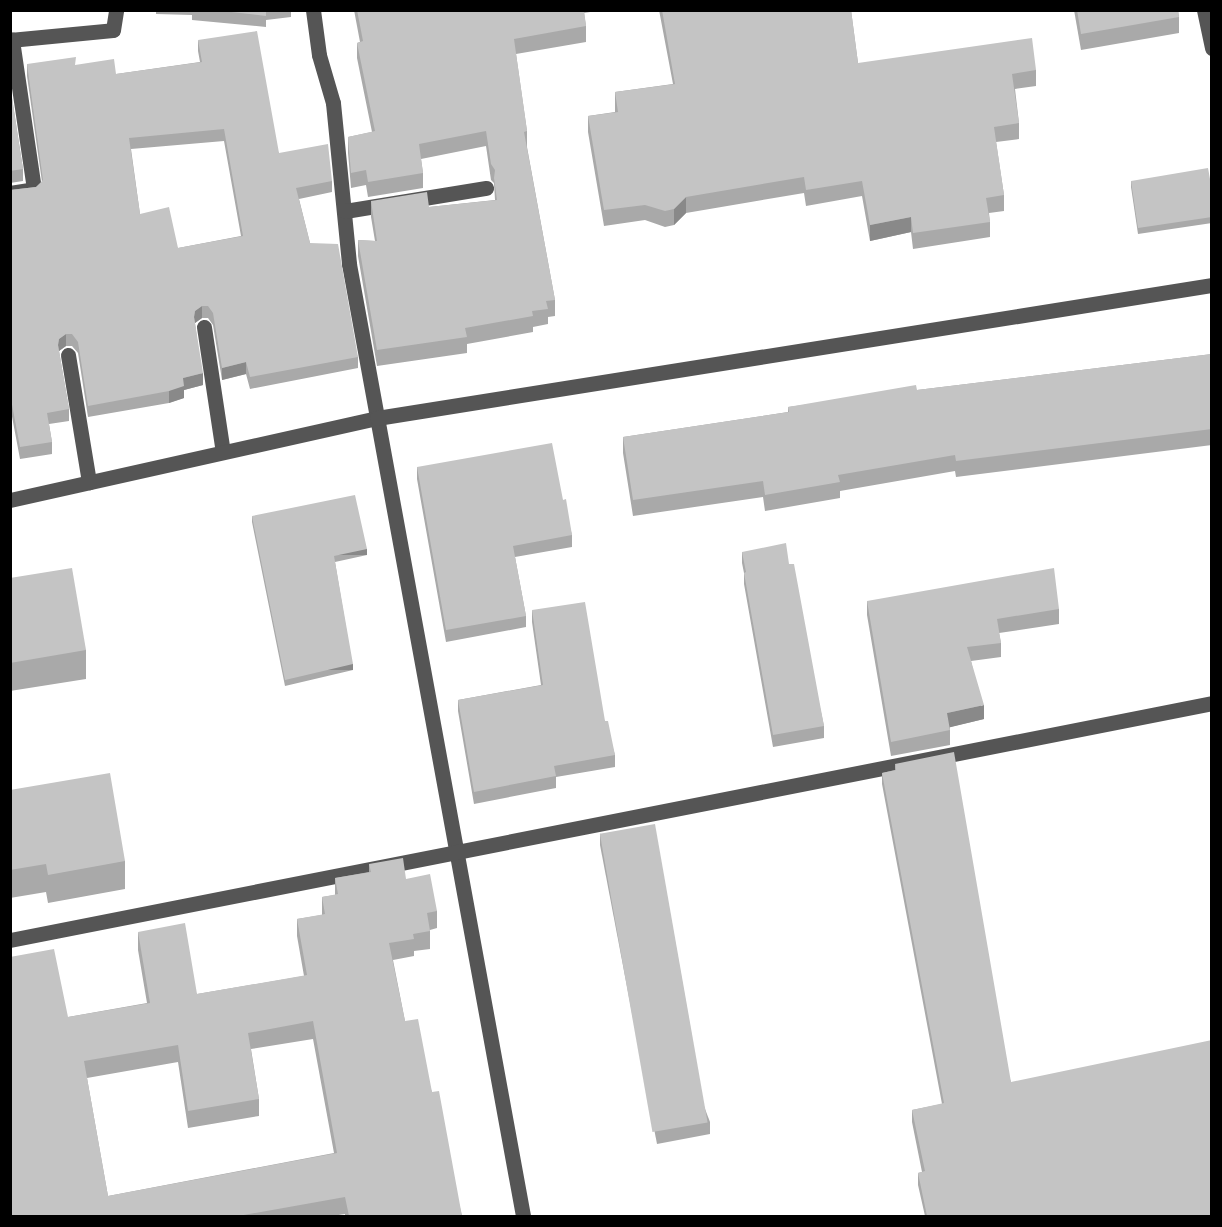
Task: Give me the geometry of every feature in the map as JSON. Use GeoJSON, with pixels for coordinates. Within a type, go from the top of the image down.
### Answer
{"type":"FeatureCollection","features":[{"type":"Feature","properties":{"kind":"street"},"geometry":{"type":"LineString","coordinates":[[10,193],[34,189],[11,40],[113,30],[116,10]]}},
{"type":"Feature","properties":{"kind":"street"},"geometry":{"type":"LineString","coordinates":[[313,10],[320,55],[333,103],[349,264],[523,1216]]}},
{"type":"Feature","properties":{"kind":"street"},"geometry":{"type":"LineString","coordinates":[[1204,10],[1212,48]]}},
{"type":"Feature","properties":{"kind":"street"},"geometry":{"type":"LineString","coordinates":[[345,211],[486,188]]}},
{"type":"Feature","properties":{"kind":"street"},"geometry":{"type":"LineString","coordinates":[[10,500],[377,418],[1212,285]]}},
{"type":"Feature","properties":{"kind":"street"},"geometry":{"type":"LineString","coordinates":[[204,327],[223,452]]}},
{"type":"Feature","properties":{"kind":"street"},"geometry":{"type":"LineString","coordinates":[[68,355],[88,482]]}},
{"type":"Feature","properties":{"kind":"street"},"geometry":{"type":"LineString","coordinates":[[10,940],[1212,703]]}},
{"type":"Feature","properties":{"kind":"building"},"geometry":{"type":"Polygon","coordinates":[[[214,10],[266,10],[266,16],[214,10]]]}},
{"type":"Feature","properties":{"kind":"building"},"geometry":{"type":"Polygon","coordinates":[[[357,10],[584,10],[586,26],[514,39],[527,131],[524,132],[555,300],[546,301],[548,309],[532,311],[533,316],[465,328],[467,337],[377,350],[358,240],[377,241],[371,201],[427,192],[429,207],[497,200],[495,170],[491,164],[486,131],[419,144],[423,173],[368,182],[366,170],[351,173],[348,137],[375,131],[357,43],[363,41],[357,10]]]}},
{"type":"Feature","properties":{"kind":"building"},"geometry":{"type":"Polygon","coordinates":[[[662,10],[851,10],[858,63],[1032,38],[1036,70],[1012,74],[1019,123],[994,127],[1004,195],[986,198],[990,222],[913,233],[911,217],[870,225],[862,181],[806,190],[804,177],[686,197],[674,209],[665,211],[645,205],[604,210],[588,116],[618,112],[615,92],[675,84],[662,10]]]}},
{"type":"Feature","properties":{"kind":"building"},"geometry":{"type":"Polygon","coordinates":[[[1077,10],[1178,10],[1179,17],[1081,34],[1077,10]]]}},
{"type":"Feature","properties":{"kind":"building"},"geometry":{"type":"Polygon","coordinates":[[[257,31],[279,153],[328,144],[332,181],[296,188],[310,243],[338,244],[358,357],[250,377],[246,362],[222,368],[213,313],[208,306],[202,306],[195,311],[194,317],[203,373],[183,378],[184,386],[169,391],[88,406],[78,342],[72,334],[66,334],[59,339],[58,345],[69,409],[47,413],[52,442],[20,447],[10,394],[10,190],[36,187],[43,180],[27,64],[76,57],[75,65],[114,59],[116,74],[202,62],[198,40],[257,31]],[[224,129],[129,138],[140,214],[169,207],[178,248],[243,236],[224,129]]]}},
{"type":"Feature","properties":{"kind":"building"},"geometry":{"type":"Polygon","coordinates":[[[10,85],[23,169],[10,171],[10,85]]]}},
{"type":"Feature","properties":{"kind":"building"},"geometry":{"type":"Polygon","coordinates":[[[1208,168],[1212,190],[1212,217],[1138,228],[1131,181],[1208,168]]]}},
{"type":"Feature","properties":{"kind":"building"},"geometry":{"type":"Polygon","coordinates":[[[1212,354],[1212,429],[956,461],[955,455],[838,475],[840,482],[765,495],[763,481],[633,500],[623,437],[789,412],[788,407],[916,385],[917,390],[1212,354]]]}},
{"type":"Feature","properties":{"kind":"building"},"geometry":{"type":"Polygon","coordinates":[[[552,443],[572,535],[513,546],[526,616],[446,630],[417,467],[552,443]]]}},
{"type":"Feature","properties":{"kind":"building"},"geometry":{"type":"Polygon","coordinates":[[[355,495],[367,549],[334,556],[353,664],[285,680],[252,516],[355,495]]]}},
{"type":"Feature","properties":{"kind":"building"},"geometry":{"type":"Polygon","coordinates":[[[786,543],[789,564],[794,564],[824,726],[773,735],[742,552],[786,543]]]}},
{"type":"Feature","properties":{"kind":"building"},"geometry":{"type":"Polygon","coordinates":[[[72,568],[86,650],[10,663],[10,578],[72,568]]]}},
{"type":"Feature","properties":{"kind":"building"},"geometry":{"type":"Polygon","coordinates":[[[1054,568],[1059,609],[997,619],[1001,643],[967,647],[984,705],[947,713],[950,730],[891,742],[867,601],[1054,568]]]}},
{"type":"Feature","properties":{"kind":"building"},"geometry":{"type":"Polygon","coordinates":[[[585,602],[605,721],[608,721],[615,755],[554,766],[556,776],[474,792],[458,700],[543,685],[532,610],[585,602]]]}},
{"type":"Feature","properties":{"kind":"building"},"geometry":{"type":"Polygon","coordinates":[[[954,752],[1011,1082],[1212,1040],[1212,1216],[927,1216],[918,1173],[925,1171],[912,1110],[944,1103],[882,773],[896,770],[895,764],[954,752]]]}},
{"type":"Feature","properties":{"kind":"building"},"geometry":{"type":"Polygon","coordinates":[[[110,773],[125,861],[48,875],[46,864],[10,870],[10,790],[110,773]]]}},
{"type":"Feature","properties":{"kind":"building"},"geometry":{"type":"Polygon","coordinates":[[[655,824],[708,1122],[652,1132],[600,834],[655,824]]]}},
{"type":"Feature","properties":{"kind":"building"},"geometry":{"type":"Polygon","coordinates":[[[403,858],[406,879],[430,874],[437,911],[427,913],[430,931],[413,934],[414,939],[389,943],[405,1021],[418,1019],[432,1092],[439,1091],[462,1216],[349,1216],[345,1197],[238,1216],[10,1216],[10,957],[54,949],[68,1017],[150,1003],[138,932],[185,923],[197,994],[307,975],[297,919],[325,914],[322,897],[338,894],[335,878],[371,872],[369,864],[403,858]],[[313,1021],[248,1033],[259,1099],[188,1111],[178,1045],[84,1061],[108,1196],[337,1153],[313,1021]]]}}]}
